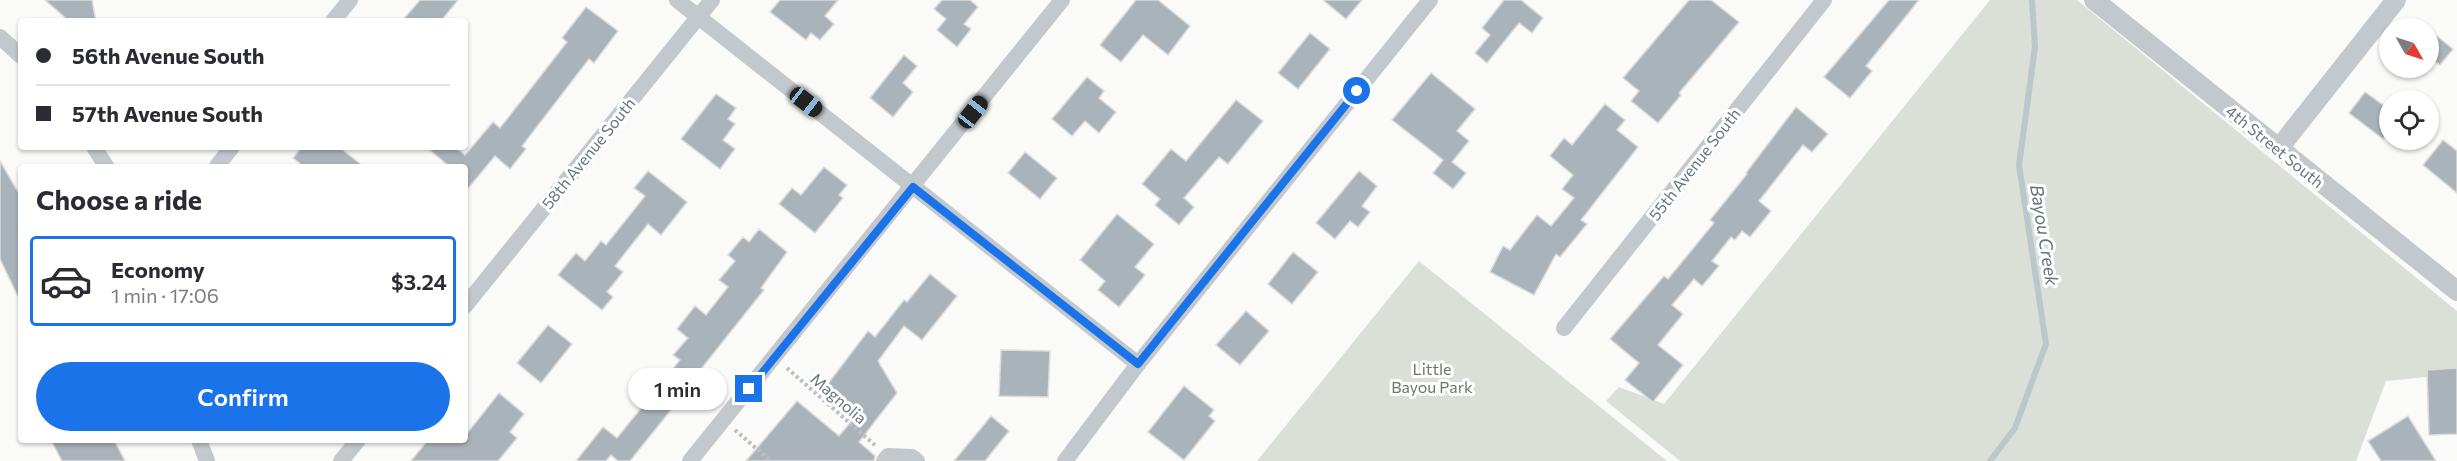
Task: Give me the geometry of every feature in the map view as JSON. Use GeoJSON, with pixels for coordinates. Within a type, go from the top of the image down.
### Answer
{"type":"FeatureCollection","features":[{"type":"Feature","properties":{"kind":"street"},"geometry":{"type":"LineString","coordinates":[[335,18],[350,0]]}},
{"type":"Feature","properties":{"kind":"street"},"geometry":{"type":"LineString","coordinates":[[677,0],[1138,364]]}},
{"type":"Feature","properties":{"kind":"street","name":"58th Avenue South"},"geometry":{"type":"LineString","coordinates":[[468,302],[712,0]]}},
{"type":"Feature","properties":{"kind":"street"},"geometry":{"type":"LineString","coordinates":[[690,461],[1062,0]]}},
{"type":"Feature","properties":{"kind":"street"},"geometry":{"type":"LineString","coordinates":[[1065,461],[1138,364],[1430,0]]}},
{"type":"Feature","properties":{"kind":"street","name":"55th Avenue South"},"geometry":{"type":"LineString","coordinates":[[1564,328],[1824,0]]}},
{"type":"Feature","properties":{"kind":"street","name":"4th Street South"},"geometry":{"type":"LineString","coordinates":[[2094,0],[2457,291]]}},
{"type":"Feature","properties":{"kind":"street"},"geometry":{"type":"LineString","coordinates":[[2279,148],[2396,0]]}},
{"type":"Feature","properties":{"kind":"street"},"geometry":{"type":"LineString","coordinates":[[0,37],[18,53]]}},
{"type":"Feature","properties":{"kind":"street"},"geometry":{"type":"LineString","coordinates":[[96,150],[105,164]]}},
{"type":"Feature","properties":{"kind":"street"},"geometry":{"type":"LineString","coordinates":[[219,164],[230,150]]}},
{"type":"Feature","properties":{"kind":"street"},"geometry":{"type":"LineString","coordinates":[[200,443],[207,461]]}},
{"type":"Feature","properties":{"kind":"street"},"geometry":{"type":"LineString","coordinates":[[341,461],[356,443]]}},
{"type":"Feature","properties":{"kind":"street"},"geometry":{"type":"LineString","coordinates":[[886,458],[912,457],[917,461]]}},
{"type":"Feature","properties":{"kind":"path","name":"Magnolia"},"geometry":{"type":"LineString","coordinates":[[774,358],[886,458]]}},
{"type":"Feature","properties":{"kind":"path"},"geometry":{"type":"LineString","coordinates":[[723,420],[771,461]]}},
{"type":"Feature","properties":{"kind":"green space"},"geometry":{"type":"Polygon","coordinates":[[[1990,0],[2077,0],[2457,311],[2457,374],[2386,381],[2356,461],[1680,461],[1606,401],[1619,387],[1664,404],[1990,0]]]}},
{"type":"Feature","properties":{"kind":"green space","name":"Little Bayou Park"},"geometry":{"type":"Polygon","coordinates":[[[1419,261],[1667,461],[1257,461],[1419,261]]]}},
{"type":"Feature","properties":{"kind":"building"},"geometry":{"type":"Polygon","coordinates":[[[45,0],[92,0],[95,18],[66,18],[45,0]]]}},
{"type":"Feature","properties":{"kind":"building"},"geometry":{"type":"Polygon","coordinates":[[[420,0],[458,0],[443,18],[405,18],[420,0]]]}},
{"type":"Feature","properties":{"kind":"building"},"geometry":{"type":"Polygon","coordinates":[[[780,0],[838,0],[825,16],[834,24],[820,40],[811,33],[806,40],[770,12],[780,0]]]}},
{"type":"Feature","properties":{"kind":"building"},"geometry":{"type":"Polygon","coordinates":[[[942,0],[970,0],[978,7],[964,24],[971,29],[957,47],[937,30],[946,19],[934,9],[942,0]]]}},
{"type":"Feature","properties":{"kind":"building"},"geometry":{"type":"Polygon","coordinates":[[[1136,0],[1158,0],[1190,26],[1168,55],[1143,35],[1121,62],[1100,45],[1136,0]]]}},
{"type":"Feature","properties":{"kind":"building"},"geometry":{"type":"Polygon","coordinates":[[[1323,0],[1362,0],[1346,19],[1323,0]]]}},
{"type":"Feature","properties":{"kind":"building"},"geometry":{"type":"Polygon","coordinates":[[[1504,0],[1521,0],[1543,18],[1532,33],[1519,23],[1487,63],[1475,53],[1490,35],[1482,28],[1504,0]]]}},
{"type":"Feature","properties":{"kind":"building"},"geometry":{"type":"Polygon","coordinates":[[[1689,0],[1711,0],[1739,22],[1679,93],[1681,95],[1658,123],[1631,101],[1639,91],[1623,78],[1689,0]]]}},
{"type":"Feature","properties":{"kind":"building"},"geometry":{"type":"Polygon","coordinates":[[[1889,0],[1919,0],[1866,66],[1872,71],[1850,98],[1824,77],[1889,0]]]}},
{"type":"Feature","properties":{"kind":"building"},"geometry":{"type":"Polygon","coordinates":[[[586,7],[618,31],[594,63],[589,59],[522,146],[526,149],[510,169],[495,156],[468,188],[468,164],[447,164],[430,150],[459,150],[465,155],[493,122],[500,128],[567,42],[562,38],[586,7]]]}},
{"type":"Feature","properties":{"kind":"building"},"geometry":{"type":"Polygon","coordinates":[[[1310,33],[1330,49],[1298,89],[1278,73],[1310,33]]]}},
{"type":"Feature","properties":{"kind":"building"},"geometry":{"type":"Polygon","coordinates":[[[2439,38],[2453,49],[2439,64],[2439,38]]]}},
{"type":"Feature","properties":{"kind":"building"},"geometry":{"type":"Polygon","coordinates":[[[904,55],[917,66],[903,83],[913,92],[893,117],[870,98],[904,55]]]}},
{"type":"Feature","properties":{"kind":"building"},"geometry":{"type":"Polygon","coordinates":[[[1431,73],[1475,109],[1457,131],[1469,141],[1452,162],[1466,173],[1453,189],[1433,173],[1443,160],[1392,120],[1431,73]]]}},
{"type":"Feature","properties":{"kind":"building"},"geometry":{"type":"Polygon","coordinates":[[[1087,77],[1104,91],[1099,98],[1116,112],[1099,133],[1085,121],[1072,136],[1052,119],[1087,77]]]}},
{"type":"Feature","properties":{"kind":"building"},"geometry":{"type":"Polygon","coordinates":[[[2365,92],[2379,102],[2379,136],[2349,113],[2365,92]]]}},
{"type":"Feature","properties":{"kind":"building"},"geometry":{"type":"Polygon","coordinates":[[[716,94],[736,108],[728,119],[735,124],[723,140],[735,149],[720,169],[681,139],[716,94]]]}},
{"type":"Feature","properties":{"kind":"building"},"geometry":{"type":"Polygon","coordinates":[[[1236,100],[1263,121],[1228,164],[1219,157],[1184,198],[1194,207],[1179,225],[1155,205],[1160,199],[1142,184],[1171,149],[1186,161],[1236,100]]]}},
{"type":"Feature","properties":{"kind":"building"},"geometry":{"type":"Polygon","coordinates":[[[1605,104],[1625,120],[1617,130],[1638,147],[1581,220],[1587,224],[1560,257],[1556,254],[1534,295],[1490,272],[1503,246],[1510,250],[1537,215],[1551,226],[1574,198],[1562,189],[1573,175],[1550,156],[1564,138],[1572,145],[1605,104]]]}},
{"type":"Feature","properties":{"kind":"building"},"geometry":{"type":"Polygon","coordinates":[[[1796,107],[1828,134],[1812,152],[1803,145],[1759,201],[1771,211],[1750,237],[1742,231],[1735,240],[1731,237],[1712,261],[1719,266],[1702,286],[1694,279],[1672,305],[1683,314],[1658,345],[1683,365],[1653,402],[1625,380],[1639,363],[1610,339],[1664,276],[1668,279],[1714,223],[1710,220],[1796,107]]]}},
{"type":"Feature","properties":{"kind":"building"},"geometry":{"type":"Polygon","coordinates":[[[2443,140],[2457,151],[2457,193],[2423,165],[2435,150],[2439,150],[2439,145],[2443,140]]]}},
{"type":"Feature","properties":{"kind":"building"},"geometry":{"type":"Polygon","coordinates":[[[300,150],[343,150],[360,164],[300,164],[293,158],[300,150]]]}},
{"type":"Feature","properties":{"kind":"building"},"geometry":{"type":"Polygon","coordinates":[[[1025,152],[1057,178],[1040,199],[1008,173],[1025,152]]]}},
{"type":"Feature","properties":{"kind":"building"},"geometry":{"type":"Polygon","coordinates":[[[0,161],[18,192],[18,297],[0,259],[0,161]]]}},
{"type":"Feature","properties":{"kind":"building"},"geometry":{"type":"Polygon","coordinates":[[[824,167],[847,185],[839,195],[843,198],[815,233],[779,204],[792,188],[801,195],[824,167]]]}},
{"type":"Feature","properties":{"kind":"building"},"geometry":{"type":"Polygon","coordinates":[[[648,171],[687,202],[661,235],[648,224],[622,257],[615,266],[623,272],[607,292],[613,297],[602,310],[558,275],[576,253],[585,261],[601,241],[606,245],[645,196],[634,188],[648,171]]]}},
{"type":"Feature","properties":{"kind":"building"},"geometry":{"type":"Polygon","coordinates":[[[1359,171],[1377,186],[1362,206],[1370,212],[1358,227],[1350,221],[1335,239],[1316,223],[1359,171]]]}},
{"type":"Feature","properties":{"kind":"building"},"geometry":{"type":"Polygon","coordinates":[[[1117,214],[1154,244],[1135,267],[1145,275],[1119,307],[1098,290],[1105,281],[1080,260],[1117,214]]]}},
{"type":"Feature","properties":{"kind":"building"},"geometry":{"type":"Polygon","coordinates":[[[759,229],[787,252],[761,288],[764,290],[685,389],[687,390],[630,461],[618,461],[611,455],[606,461],[576,461],[603,427],[617,438],[680,360],[673,355],[688,338],[677,329],[695,306],[706,315],[728,287],[719,280],[735,261],[728,255],[743,237],[749,242],[759,229]]]}},
{"type":"Feature","properties":{"kind":"building"},"geometry":{"type":"Polygon","coordinates":[[[1293,252],[1318,272],[1292,304],[1268,284],[1293,252]]]}},
{"type":"Feature","properties":{"kind":"building"},"geometry":{"type":"Polygon","coordinates":[[[930,274],[957,296],[922,340],[904,326],[878,361],[897,393],[859,442],[875,456],[874,461],[746,461],[797,401],[839,436],[860,411],[827,385],[868,331],[875,337],[904,300],[907,302],[930,274]]]}},
{"type":"Feature","properties":{"kind":"building"},"geometry":{"type":"Polygon","coordinates":[[[1246,311],[1269,331],[1240,365],[1216,345],[1246,311]]]}},
{"type":"Feature","properties":{"kind":"building"},"geometry":{"type":"Polygon","coordinates":[[[548,325],[572,344],[541,383],[517,363],[548,325]]]}},
{"type":"Feature","properties":{"kind":"building"},"geometry":{"type":"Polygon","coordinates":[[[1001,350],[1050,351],[1048,397],[999,396],[1001,350]]]}},
{"type":"Feature","properties":{"kind":"building"},"geometry":{"type":"Polygon","coordinates":[[[2457,368],[2457,434],[2429,435],[2427,370],[2457,368]]]}},
{"type":"Feature","properties":{"kind":"building"},"geometry":{"type":"Polygon","coordinates":[[[1184,386],[1214,410],[1209,416],[1215,421],[1184,460],[1148,432],[1184,386]]]}},
{"type":"Feature","properties":{"kind":"building"},"geometry":{"type":"Polygon","coordinates":[[[499,393],[524,414],[510,432],[517,438],[498,461],[411,461],[426,443],[468,443],[468,432],[499,393]]]}},
{"type":"Feature","properties":{"kind":"building"},"geometry":{"type":"Polygon","coordinates":[[[991,416],[1009,431],[985,461],[954,461],[991,416]]]}},
{"type":"Feature","properties":{"kind":"building"},"geometry":{"type":"Polygon","coordinates":[[[2408,416],[2436,461],[2381,461],[2368,441],[2408,416]]]}},
{"type":"Feature","properties":{"kind":"building"},"geometry":{"type":"Polygon","coordinates":[[[53,443],[116,443],[125,461],[62,461],[53,443]]]}},
{"type":"Feature","properties":{"kind":"waterway","name":"Bayou Creek"},"geometry":{"type":"LineString","coordinates":[[1990,461],[2015,428],[2046,344],[2019,165],[2035,47],[2032,0]]}},
{"type":"Feature","properties":{"kind":"route"},"geometry":{"type":"LineString","coordinates":[[749,389],[913,187],[1138,364],[1357,91]]}}]}
